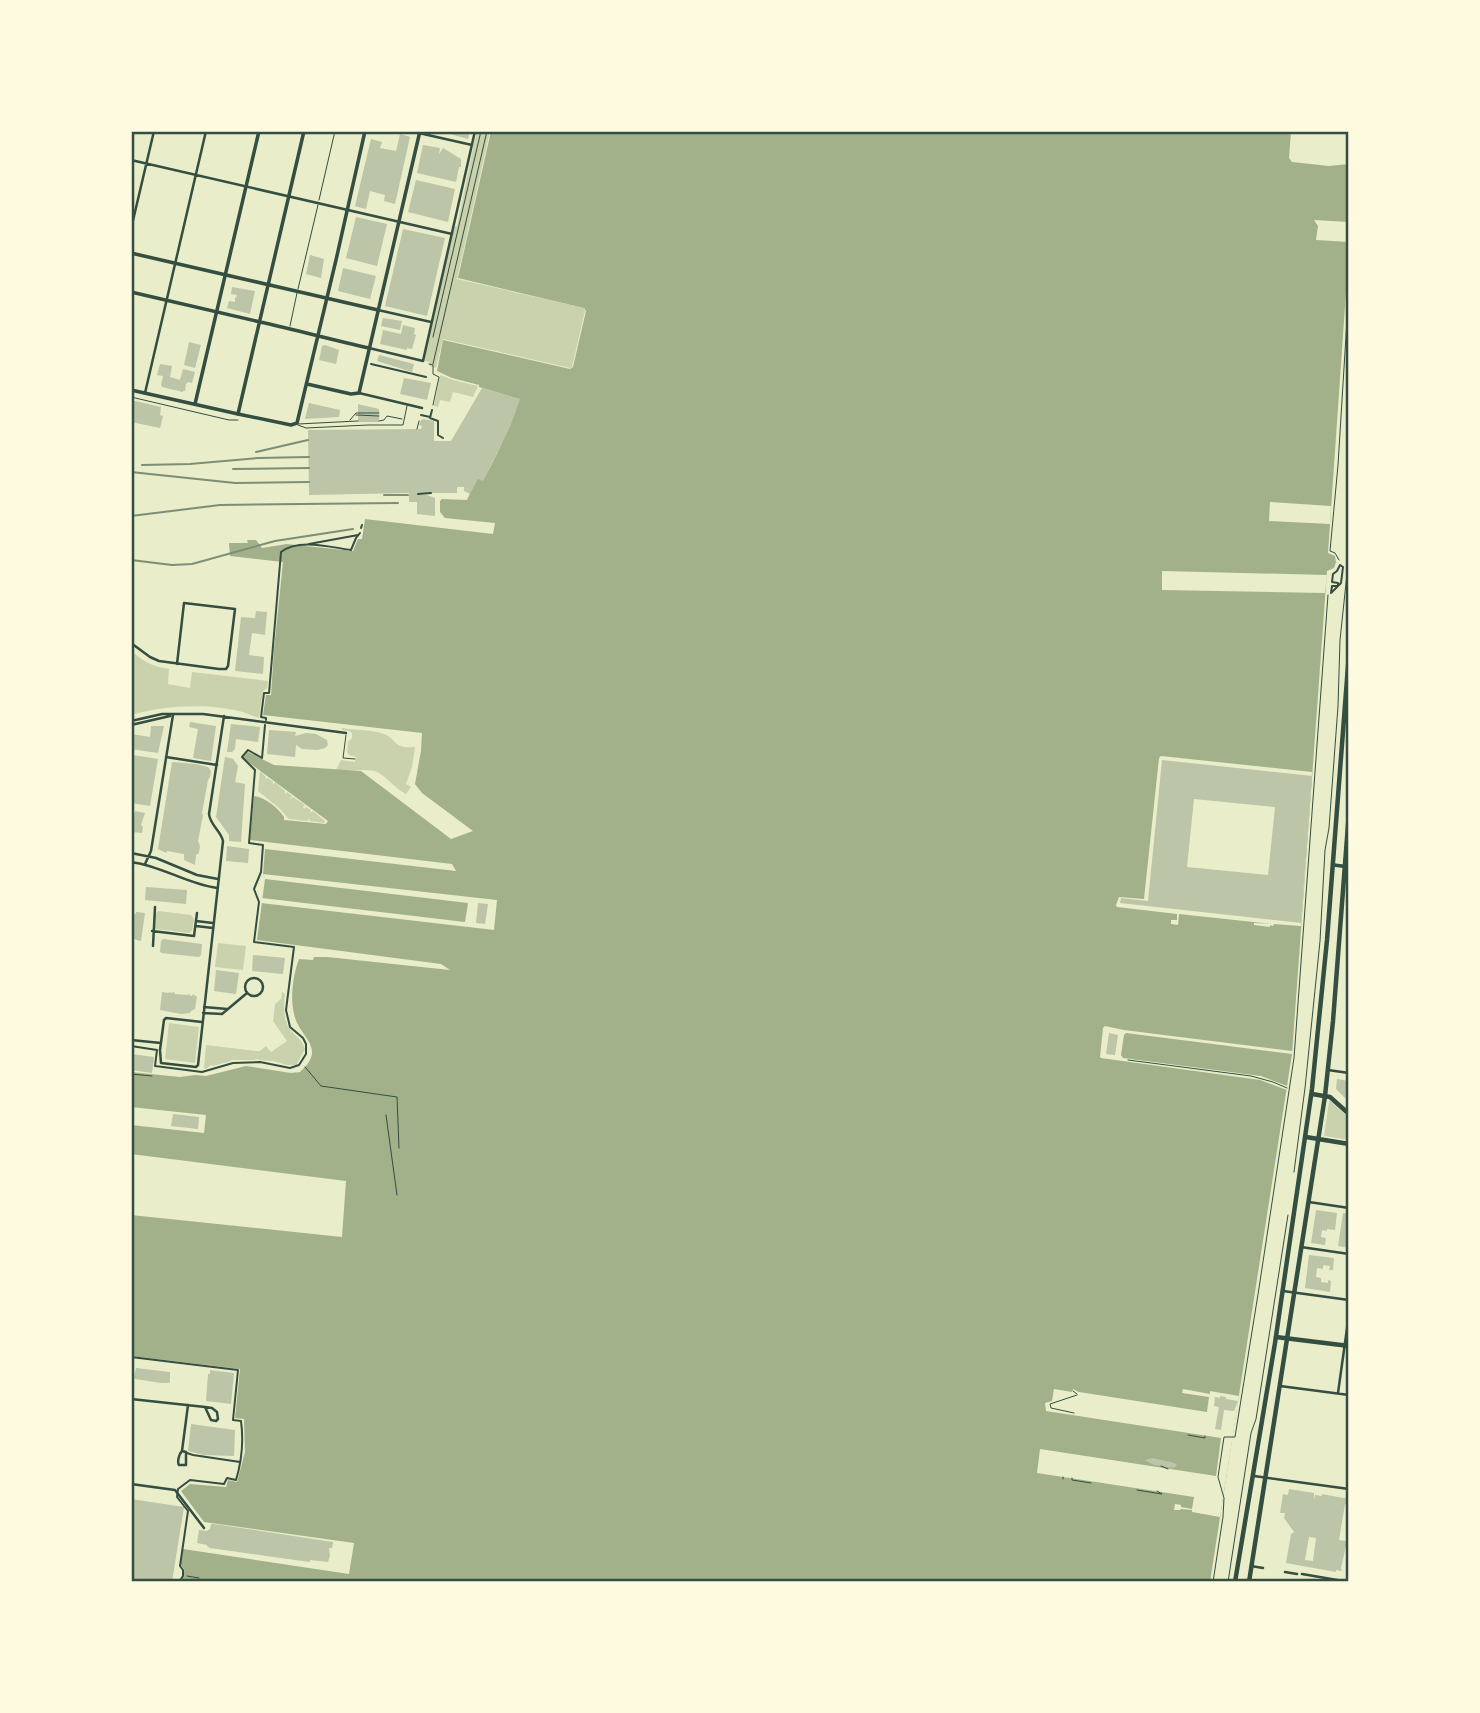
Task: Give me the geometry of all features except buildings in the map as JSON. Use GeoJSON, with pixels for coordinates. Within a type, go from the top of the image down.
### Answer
{"type":"FeatureCollection","features":[{"type":"Feature","properties":{"kind":"main road"},"geometry":{"type":"LineString","coordinates":[[1235,1582],[1306,1138],[1322,996],[1349,653]]}},
{"type":"Feature","properties":{"kind":"main road"},"geometry":{"type":"LineString","coordinates":[[1249,1582],[1325,1096],[1334,1021],[1349,814]]}},
{"type":"Feature","properties":{"kind":"main road"},"geometry":{"type":"LineString","coordinates":[[1311,1094],[1332,1098],[1349,1114]]}},
{"type":"Feature","properties":{"kind":"main road"},"geometry":{"type":"LineString","coordinates":[[1306,1138],[1349,1144]]}},
{"type":"Feature","properties":{"kind":"main road"},"geometry":{"type":"LineString","coordinates":[[1276,1337],[1347,1346]]}},
{"type":"Feature","properties":{"kind":"street"},"geometry":{"type":"LineString","coordinates":[[131,229],[154,131]]}},
{"type":"Feature","properties":{"kind":"street"},"geometry":{"type":"LineString","coordinates":[[145,393],[206,131]]}},
{"type":"Feature","properties":{"kind":"street"},"geometry":{"type":"LineString","coordinates":[[195,404],[258,131]]}},
{"type":"Feature","properties":{"kind":"street"},"geometry":{"type":"LineString","coordinates":[[239,414],[304,131]]}},
{"type":"Feature","properties":{"kind":"street"},"geometry":{"type":"LineString","coordinates":[[131,390],[268,421],[296,424],[365,131]]}},
{"type":"Feature","properties":{"kind":"street"},"geometry":{"type":"LineString","coordinates":[[410,131],[471,145]]}},
{"type":"Feature","properties":{"kind":"street"},"geometry":{"type":"LineString","coordinates":[[131,292],[425,362],[431,322],[475,131]]}},
{"type":"Feature","properties":{"kind":"street"},"geometry":{"type":"LineString","coordinates":[[359,393],[419,132]]}},
{"type":"Feature","properties":{"kind":"street"},"geometry":{"type":"LineString","coordinates":[[131,160],[452,234]]}},
{"type":"Feature","properties":{"kind":"street"},"geometry":{"type":"LineString","coordinates":[[131,254],[431,322]]}},
{"type":"Feature","properties":{"kind":"street"},"geometry":{"type":"LineString","coordinates":[[371,364],[426,377]]}},
{"type":"Feature","properties":{"kind":"street"},"geometry":{"type":"LineString","coordinates":[[306,384],[422,408]]}},
{"type":"Feature","properties":{"kind":"street"},"geometry":{"type":"LineString","coordinates":[[430,417],[432,410]]}},
{"type":"Feature","properties":{"kind":"street"},"geometry":{"type":"LineString","coordinates":[[420,416],[438,421],[438,435],[443,439]]}},
{"type":"Feature","properties":{"kind":"street"},"geometry":{"type":"LineString","coordinates":[[418,494],[431,493]]}},
{"type":"Feature","properties":{"kind":"street"},"geometry":{"type":"LineString","coordinates":[[131,1046],[157,1049],[155,1066],[202,1072],[225,1065],[251,1062],[292,1068],[301,1063],[306,1054],[303,1038],[290,1027],[286,1014],[294,947],[254,942],[259,902],[254,889],[261,872],[263,845],[249,843],[255,770],[242,757],[248,750],[262,758],[266,718],[261,717],[264,693],[269,693],[282,550],[298,545],[360,534],[351,550],[304,544]]}},
{"type":"Feature","properties":{"kind":"street"},"geometry":{"type":"LineString","coordinates":[[1339,565],[1333,574],[1332,582],[1338,583],[1338,586],[1332,586],[1331,593],[1341,583],[1343,567],[1339,565]]}},
{"type":"Feature","properties":{"kind":"street"},"geometry":{"type":"LineString","coordinates":[[131,643],[155,660],[177,664],[225,670],[235,609],[184,603],[177,664]]}},
{"type":"Feature","properties":{"kind":"street"},"geometry":{"type":"LineString","coordinates":[[131,723],[159,715],[199,714],[346,733]]}},
{"type":"Feature","properties":{"kind":"street"},"geometry":{"type":"LineString","coordinates":[[145,864],[150,856],[173,715]]}},
{"type":"Feature","properties":{"kind":"street"},"geometry":{"type":"LineString","coordinates":[[202,1022],[166,1018],[164,1020],[161,1063],[195,1067],[198,1065],[222,838],[209,817],[224,716]]}},
{"type":"Feature","properties":{"kind":"street"},"geometry":{"type":"LineString","coordinates":[[166,757],[217,765]]}},
{"type":"Feature","properties":{"kind":"street"},"geometry":{"type":"LineString","coordinates":[[131,853],[150,856],[197,875],[218,879]]}},
{"type":"Feature","properties":{"kind":"street"},"geometry":{"type":"LineString","coordinates":[[131,862],[145,864],[195,884],[217,888]]}},
{"type":"Feature","properties":{"kind":"street"},"geometry":{"type":"LineString","coordinates":[[1333,864],[1347,867]]}},
{"type":"Feature","properties":{"kind":"street"},"geometry":{"type":"LineString","coordinates":[[153,946],[155,907]]}},
{"type":"Feature","properties":{"kind":"street"},"geometry":{"type":"LineString","coordinates":[[152,931],[194,936],[197,914]]}},
{"type":"Feature","properties":{"kind":"street"},"geometry":{"type":"LineString","coordinates":[[196,924],[213,923]]}},
{"type":"Feature","properties":{"kind":"street"},"geometry":{"type":"LineString","coordinates":[[196,924],[213,928]]}},
{"type":"Feature","properties":{"kind":"street"},"geometry":{"type":"LineString","coordinates":[[254,978],[261,982],[262,991],[258,995],[247,993],[245,984],[248,980],[254,978]]}},
{"type":"Feature","properties":{"kind":"street"},"geometry":{"type":"LineString","coordinates":[[203,1013],[222,1014],[247,993]]}},
{"type":"Feature","properties":{"kind":"street"},"geometry":{"type":"LineString","coordinates":[[204,1007],[227,1009]]}},
{"type":"Feature","properties":{"kind":"street"},"geometry":{"type":"LineString","coordinates":[[131,1040],[161,1043]]}},
{"type":"Feature","properties":{"kind":"street"},"geometry":{"type":"LineString","coordinates":[[1328,1070],[1349,1073]]}},
{"type":"Feature","properties":{"kind":"street"},"geometry":{"type":"LineString","coordinates":[[1309,1202],[1349,1208]]}},
{"type":"Feature","properties":{"kind":"street"},"geometry":{"type":"LineString","coordinates":[[1301,1247],[1349,1254]]}},
{"type":"Feature","properties":{"kind":"street"},"geometry":{"type":"LineString","coordinates":[[1283,1291],[1349,1300]]}},
{"type":"Feature","properties":{"kind":"street"},"geometry":{"type":"LineString","coordinates":[[1338,1393],[1347,1346],[1349,1314]]}},
{"type":"Feature","properties":{"kind":"street"},"geometry":{"type":"LineString","coordinates":[[131,1357],[238,1370],[233,1420],[241,1421],[242,1462],[236,1480],[227,1478],[224,1484],[190,1480],[178,1489],[177,1497],[188,1511],[180,1566],[183,1576],[178,1582]]}},
{"type":"Feature","properties":{"kind":"street"},"geometry":{"type":"LineString","coordinates":[[1280,1386],[1349,1395]]}},
{"type":"Feature","properties":{"kind":"street"},"geometry":{"type":"LineString","coordinates":[[131,1399],[205,1407]]}},
{"type":"Feature","properties":{"kind":"street"},"geometry":{"type":"LineString","coordinates":[[188,1405],[184,1452],[242,1462]]}},
{"type":"Feature","properties":{"kind":"street"},"geometry":{"type":"LineString","coordinates":[[1254,1476],[1349,1489]]}},
{"type":"Feature","properties":{"kind":"street"},"geometry":{"type":"LineString","coordinates":[[131,1484],[175,1490],[204,1528]]}},
{"type":"Feature","properties":{"kind":"street"},"geometry":{"type":"LineString","coordinates":[[1251,1566],[1263,1568]]}},
{"type":"Feature","properties":{"kind":"street"},"geometry":{"type":"LineString","coordinates":[[1285,1572],[1297,1574]]}},
{"type":"Feature","properties":{"kind":"street"},"geometry":{"type":"LineString","coordinates":[[1303,1574],[1349,1582]]}},
{"type":"Feature","properties":{"kind":"lane"},"geometry":{"type":"LineString","coordinates":[[289,328],[335,131]]}},
{"type":"Feature","properties":{"kind":"lane"},"geometry":{"type":"LineString","coordinates":[[296,424],[306,428],[403,425],[407,404]]}},
{"type":"Feature","properties":{"kind":"lane"},"geometry":{"type":"LineString","coordinates":[[349,421],[354,415],[379,414]]}},
{"type":"Feature","properties":{"kind":"lane"},"geometry":{"type":"LineString","coordinates":[[379,421],[387,416],[404,419]]}},
{"type":"Feature","properties":{"kind":"lane"},"geometry":{"type":"LineString","coordinates":[[296,424],[358,421]]}},
{"type":"Feature","properties":{"kind":"lane"},"geometry":{"type":"LineString","coordinates":[[346,733],[343,758],[355,759]]}},
{"type":"Feature","properties":{"kind":"path"},"geometry":{"type":"LineString","coordinates":[[432,345],[481,131]]}},
{"type":"Feature","properties":{"kind":"path"},"geometry":{"type":"LineString","coordinates":[[432,410],[439,377],[433,374],[433,365],[487,131]]}},
{"type":"Feature","properties":{"kind":"path"},"geometry":{"type":"LineString","coordinates":[[1339,565],[1338,557],[1330,551],[1349,287]]}},
{"type":"Feature","properties":{"kind":"path"},"geometry":{"type":"LineString","coordinates":[[425,362],[433,365]]}},
{"type":"Feature","properties":{"kind":"path"},"geometry":{"type":"LineString","coordinates":[[131,397],[229,420],[242,419]]}},
{"type":"Feature","properties":{"kind":"path"},"geometry":{"type":"LineString","coordinates":[[417,429],[420,416]]}},
{"type":"Feature","properties":{"kind":"path"},"geometry":{"type":"LineString","coordinates":[[1293,1181],[1320,945],[1325,850],[1338,710],[1338,665],[1349,555]]}},
{"type":"Feature","properties":{"kind":"path"},"geometry":{"type":"LineString","coordinates":[[1213,1582],[1224,1501],[1218,1479],[1222,1449],[1224,1437],[1235,1437],[1295,1048],[1328,592]]}},
{"type":"Feature","properties":{"kind":"path"},"geometry":{"type":"LineString","coordinates":[[1128,1060],[1259,1078],[1289,1089]]}},
{"type":"Feature","properties":{"kind":"path"},"geometry":{"type":"LineString","coordinates":[[305,1067],[321,1086],[397,1097],[399,1148]]}},
{"type":"Feature","properties":{"kind":"path"},"geometry":{"type":"LineString","coordinates":[[131,1074],[152,1076]]}},
{"type":"Feature","properties":{"kind":"path"},"geometry":{"type":"LineString","coordinates":[[386,1115],[397,1195]]}},
{"type":"Feature","properties":{"kind":"path"},"geometry":{"type":"LineString","coordinates":[[1228,1582],[1289,1205]]}},
{"type":"Feature","properties":{"kind":"path"},"geometry":{"type":"LineString","coordinates":[[1073,1391],[1077,1395],[1050,1404],[1051,1408],[1074,1413]]}},
{"type":"Feature","properties":{"kind":"path"},"geometry":{"type":"LineString","coordinates":[[1188,1435],[1205,1436]]}},
{"type":"Feature","properties":{"kind":"path"},"geometry":{"type":"LineString","coordinates":[[1161,1466],[1168,1469]]}},
{"type":"Feature","properties":{"kind":"path"},"geometry":{"type":"LineString","coordinates":[[1072,1478],[1091,1483]]}},
{"type":"Feature","properties":{"kind":"path"},"geometry":{"type":"LineString","coordinates":[[1137,1490],[1162,1494],[1157,1492]]}},
{"type":"Feature","properties":{"kind":"path"},"geometry":{"type":"LineString","coordinates":[[184,1576],[199,1578]]}},
{"type":"Feature","properties":{"kind":"shaded area"},"geometry":{"type":"Polygon","coordinates":[[[478,131],[490,131],[457,279],[584,308],[570,368],[443,339],[436,368],[430,366],[430,362],[424,361],[478,131]]]}},
{"type":"Feature","properties":{"kind":"shaded area"},"geometry":{"type":"Polygon","coordinates":[[[491,131],[1291,131],[1289,158],[1292,162],[1329,166],[1349,164],[1349,248],[1328,553],[1335,556],[1336,562],[1334,568],[1327,571],[1292,1054],[1210,1582],[179,1582],[184,1576],[184,1569],[180,1564],[183,1549],[349,1574],[354,1543],[204,1522],[181,1491],[190,1484],[226,1487],[228,1480],[237,1482],[245,1452],[244,1419],[235,1418],[240,1369],[131,1356],[131,1215],[342,1237],[346,1181],[131,1154],[131,1125],[204,1133],[206,1115],[131,1107],[131,1072],[180,1077],[206,1076],[246,1066],[300,1072],[312,1056],[312,1049],[294,1014],[293,986],[299,959],[327,957],[450,970],[441,964],[257,940],[265,879],[265,849],[456,871],[452,864],[250,840],[254,796],[271,804],[284,820],[326,824],[328,821],[243,758],[248,752],[274,765],[361,771],[451,839],[473,831],[422,793],[415,784],[422,733],[263,715],[266,695],[271,695],[283,562],[230,556],[229,543],[256,540],[262,548],[287,544],[353,551],[358,539],[362,539],[365,519],[493,534],[495,523],[445,518],[440,512],[440,501],[467,500],[477,478],[483,480],[503,441],[519,399],[437,371],[443,340],[570,369],[573,367],[586,311],[584,308],[458,278],[491,131]]]}},
{"type":"Feature","properties":{"kind":"shaded area"},"geometry":{"type":"Polygon","coordinates":[[[440,375],[478,386],[473,397],[453,392],[450,402],[440,400],[438,407],[434,406],[440,375]]]}},
{"type":"Feature","properties":{"kind":"shaded area"},"geometry":{"type":"Polygon","coordinates":[[[131,651],[148,663],[169,669],[168,684],[190,688],[192,672],[268,681],[267,688],[263,691],[259,718],[230,709],[202,706],[172,707],[131,715],[131,651]]]}},
{"type":"Feature","properties":{"kind":"shaded area"},"geometry":{"type":"Polygon","coordinates":[[[342,728],[380,733],[399,745],[415,747],[406,784],[411,787],[406,794],[375,771],[336,770],[341,760],[355,762],[356,757],[347,752],[352,733],[342,728]]]}},
{"type":"Feature","properties":{"kind":"shaded area"},"geometry":{"type":"Polygon","coordinates":[[[260,771],[265,779],[268,778],[273,785],[275,782],[285,794],[287,792],[292,796],[291,799],[293,797],[305,805],[304,809],[306,807],[311,810],[310,813],[313,811],[324,823],[310,821],[309,818],[308,821],[289,819],[258,791],[260,771]]]}},
{"type":"Feature","properties":{"kind":"shaded area"},"geometry":{"type":"Polygon","coordinates":[[[158,911],[191,915],[194,919],[192,931],[189,933],[156,929],[153,927],[158,911]]]}},
{"type":"Feature","properties":{"kind":"shaded area"},"geometry":{"type":"Polygon","coordinates":[[[218,943],[246,946],[243,970],[215,967],[218,943]]]}},
{"type":"Feature","properties":{"kind":"shaded area"},"geometry":{"type":"Polygon","coordinates":[[[282,992],[285,994],[284,1010],[288,1026],[305,1049],[296,1065],[258,1059],[231,1060],[204,1068],[206,1045],[256,1051],[266,1046],[271,1052],[287,1041],[273,1021],[275,1004],[281,999],[282,992]]]}},
{"type":"Feature","properties":{"kind":"shaded area"},"geometry":{"type":"Polygon","coordinates":[[[169,1023],[199,1027],[195,1063],[165,1059],[169,1023]]]}},
{"type":"Feature","properties":{"kind":"shaded area"},"geometry":{"type":"Polygon","coordinates":[[[1330,1101],[1349,1118],[1349,1140],[1324,1136],[1330,1101]]]}},
{"type":"Feature","properties":{"kind":"pier"},"geometry":{"type":"Polygon","coordinates":[[[1314,220],[1349,222],[1349,242],[1316,240],[1318,226],[1314,220]]]}},
{"type":"Feature","properties":{"kind":"pier"},"geometry":{"type":"Polygon","coordinates":[[[1270,502],[1331,506],[1330,524],[1269,521],[1270,502]]]}},
{"type":"Feature","properties":{"kind":"pier"},"geometry":{"type":"Polygon","coordinates":[[[1162,571],[1327,575],[1325,593],[1162,590],[1162,571]]]}},
{"type":"Feature","properties":{"kind":"pier"},"geometry":{"type":"Polygon","coordinates":[[[1161,756],[1312,772],[1301,926],[1274,924],[1270,927],[1254,923],[1272,924],[1179,914],[1178,925],[1171,924],[1171,920],[1177,920],[1177,914],[1117,907],[1119,897],[1144,899],[1161,756]]]}},
{"type":"Feature","properties":{"kind":"pier"},"geometry":{"type":"Polygon","coordinates":[[[263,874],[497,900],[494,930],[261,903],[262,898],[465,922],[468,903],[265,879],[263,874]]]}},
{"type":"Feature","properties":{"kind":"pier"},"geometry":{"type":"Polygon","coordinates":[[[1105,1026],[1292,1051],[1292,1054],[1126,1033],[1121,1055],[1123,1058],[1261,1076],[1287,1086],[1287,1090],[1260,1080],[1101,1058],[1105,1026]]]}},
{"type":"Feature","properties":{"kind":"pier"},"geometry":{"type":"Polygon","coordinates":[[[1054,1389],[1072,1392],[1073,1389],[1207,1412],[1209,1397],[1182,1393],[1183,1389],[1239,1396],[1220,1517],[1192,1510],[1174,1510],[1175,1504],[1192,1509],[1194,1497],[1037,1473],[1040,1449],[1216,1476],[1221,1438],[1046,1411],[1045,1403],[1052,1401],[1054,1389]]]}},
{"type":"Feature","properties":{"kind":"tram line"},"geometry":{"type":"LineString","coordinates":[[131,560],[172,565],[192,564],[275,541],[353,529]]}},
{"type":"Feature","properties":{"kind":"railway"},"geometry":{"type":"LineString","coordinates":[[256,452],[308,440]]}},
{"type":"Feature","properties":{"kind":"railway"},"geometry":{"type":"LineString","coordinates":[[142,465],[309,457]]}},
{"type":"Feature","properties":{"kind":"railway"},"geometry":{"type":"LineString","coordinates":[[233,469],[309,468]]}},
{"type":"Feature","properties":{"kind":"railway"},"geometry":{"type":"LineString","coordinates":[[131,472],[235,483],[309,482]]}},
{"type":"Feature","properties":{"kind":"railway"},"geometry":{"type":"LineString","coordinates":[[384,495],[408,495]]}},
{"type":"Feature","properties":{"kind":"railway"},"geometry":{"type":"LineString","coordinates":[[131,516],[220,505],[398,503]]}}]}
